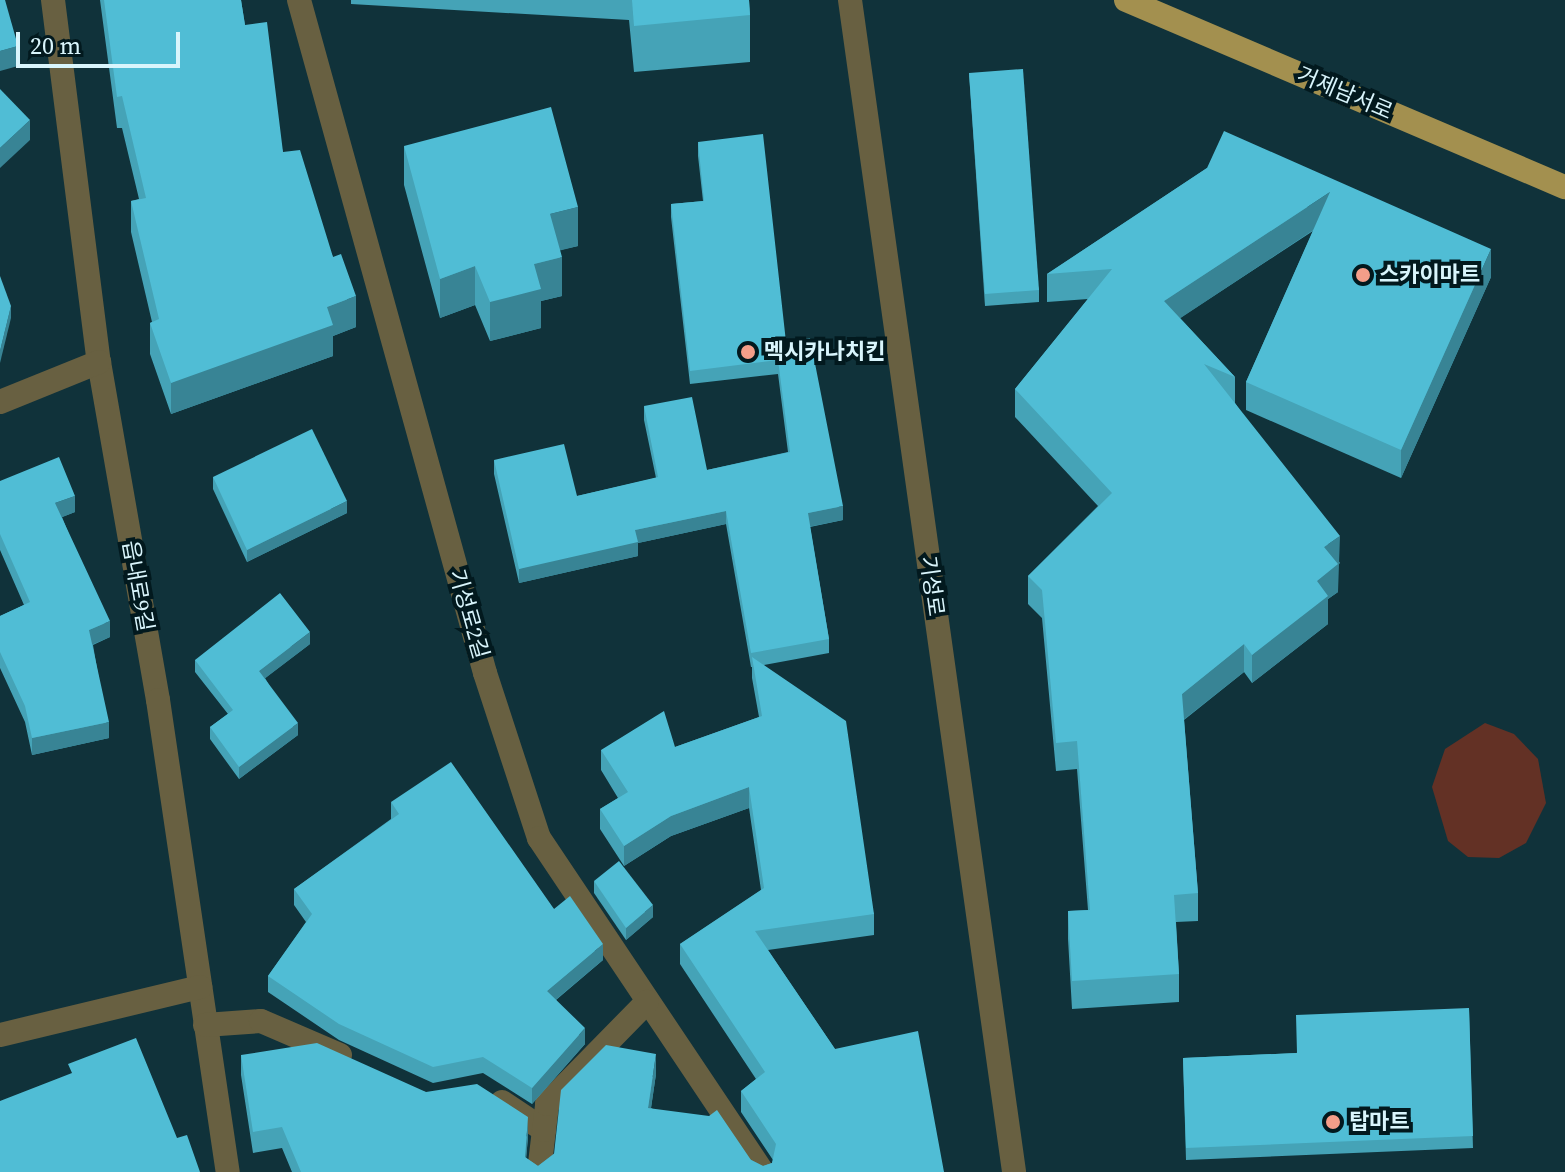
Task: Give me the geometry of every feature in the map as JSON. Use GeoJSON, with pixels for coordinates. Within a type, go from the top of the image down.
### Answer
{"type":"FeatureCollection","features":[{"type":"Feature","properties":{"kind":"main road","name":"거제남서로"},"geometry":{"type":"LineString","coordinates":[[1126,0],[1565,187]]}},
{"type":"Feature","properties":{"kind":"street","name":"읍내로9길"},"geometry":{"type":"LineString","coordinates":[[53,0],[99,362],[158,700],[228,1172]]}},
{"type":"Feature","properties":{"kind":"street","name":"기성로2길"},"geometry":{"type":"LineString","coordinates":[[299,0],[485,673],[539,838],[763,1172]]}},
{"type":"Feature","properties":{"kind":"street","name":"기성로"},"geometry":{"type":"LineString","coordinates":[[850,0],[1014,1172]]}},
{"type":"Feature","properties":{"kind":"street"},"geometry":{"type":"LineString","coordinates":[[0,402],[99,362]]}},
{"type":"Feature","properties":{"kind":"street"},"geometry":{"type":"LineString","coordinates":[[0,1035],[200,987]]}},
{"type":"Feature","properties":{"kind":"street"},"geometry":{"type":"LineString","coordinates":[[539,1172],[547,1104],[647,1002]]}},
{"type":"Feature","properties":{"kind":"street"},"geometry":{"type":"LineString","coordinates":[[205,1025],[261,1021],[365,1067]]}},
{"type":"Feature","properties":{"kind":"street"},"geometry":{"type":"LineString","coordinates":[[480,1088],[544,1130]]}},
{"type":"Feature","properties":{"kind":"shaded area"},"geometry":{"type":"Polygon","coordinates":[[[1485,723],[1514,734],[1538,759],[1546,803],[1526,843],[1499,858],[1468,857],[1448,841],[1432,787],[1445,749],[1485,723]]]}},
{"type":"Feature","properties":{"kind":"building"},"geometry":{"type":"Polygon","coordinates":[[[0,0],[5,0],[18,46],[0,51],[0,0]]]}},
{"type":"Feature","properties":{"kind":"building"},"geometry":{"type":"Polygon","coordinates":[[[104,0],[241,0],[245,25],[267,22],[283,152],[300,150],[333,257],[341,254],[356,296],[327,307],[333,325],[171,383],[150,323],[159,319],[131,201],[146,198],[122,96],[117,97],[104,0]]]}},
{"type":"Feature","properties":{"kind":"building"},"geometry":{"type":"Polygon","coordinates":[[[632,0],[749,0],[750,15],[634,26],[632,0]]]}},
{"type":"Feature","properties":{"kind":"building"},"geometry":{"type":"Polygon","coordinates":[[[1023,69],[1039,290],[985,294],[969,73],[1023,69]]]}},
{"type":"Feature","properties":{"kind":"building"},"geometry":{"type":"Polygon","coordinates":[[[0,89],[30,120],[0,148],[0,89]]]}},
{"type":"Feature","properties":{"kind":"building"},"geometry":{"type":"Polygon","coordinates":[[[551,107],[578,207],[550,214],[562,257],[534,264],[541,289],[490,302],[475,266],[440,279],[404,146],[551,107]]]}},
{"type":"Feature","properties":{"kind":"building"},"geometry":{"type":"Polygon","coordinates":[[[1224,131],[1491,249],[1401,450],[1246,382],[1330,192],[1164,301],[1235,377],[1204,364],[1340,536],[1324,547],[1338,564],[1317,581],[1328,596],[1252,655],[1244,644],[1182,694],[1198,893],[1174,895],[1179,974],[1072,981],[1068,911],[1090,910],[1077,741],[1056,743],[1042,590],[1028,576],[1112,493],[1015,389],[1112,269],[1047,274],[1207,168],[1224,131]]]}},
{"type":"Feature","properties":{"kind":"building"},"geometry":{"type":"Polygon","coordinates":[[[763,134],[786,342],[810,338],[843,506],[808,513],[829,639],[751,653],[726,511],[635,530],[638,542],[519,569],[494,460],[564,444],[577,496],[658,477],[644,406],[692,397],[707,470],[790,452],[778,360],[690,371],[671,204],[704,201],[698,142],[763,134]]]}},
{"type":"Feature","properties":{"kind":"building"},"geometry":{"type":"Polygon","coordinates":[[[0,276],[11,306],[0,351],[0,276]]]}},
{"type":"Feature","properties":{"kind":"building"},"geometry":{"type":"Polygon","coordinates":[[[312,429],[347,501],[247,550],[213,477],[312,429]]]}},
{"type":"Feature","properties":{"kind":"building"},"geometry":{"type":"Polygon","coordinates":[[[59,457],[75,496],[55,503],[110,621],[89,630],[109,722],[32,738],[25,706],[0,652],[0,616],[30,602],[0,534],[0,481],[59,457]]]}},
{"type":"Feature","properties":{"kind":"building"},"geometry":{"type":"Polygon","coordinates":[[[280,593],[310,632],[259,671],[298,723],[239,767],[210,727],[233,710],[195,660],[280,593]]]}},
{"type":"Feature","properties":{"kind":"building"},"geometry":{"type":"Polygon","coordinates":[[[752,657],[846,721],[874,914],[755,931],[835,1049],[918,1031],[944,1172],[301,1172],[282,1127],[253,1132],[241,1055],[317,1043],[426,1092],[477,1084],[528,1117],[525,1157],[538,1166],[554,1154],[561,1090],[606,1045],[656,1054],[648,1108],[709,1116],[717,1110],[751,1160],[763,1166],[772,1163],[776,1144],[741,1091],[765,1072],[680,944],[764,888],[749,787],[671,816],[624,846],[600,809],[628,792],[601,750],[664,711],[675,747],[762,716],[752,657]]]}},
{"type":"Feature","properties":{"kind":"building"},"geometry":{"type":"Polygon","coordinates":[[[451,762],[554,909],[570,896],[603,944],[547,991],[585,1028],[532,1088],[483,1057],[433,1067],[339,1024],[268,976],[312,914],[294,889],[399,814],[391,802],[451,762]]]}},
{"type":"Feature","properties":{"kind":"building"},"geometry":{"type":"Polygon","coordinates":[[[619,861],[653,905],[626,928],[594,881],[619,861]]]}},
{"type":"Feature","properties":{"kind":"building"},"geometry":{"type":"Polygon","coordinates":[[[1469,1008],[1473,1136],[1186,1148],[1183,1058],[1297,1053],[1296,1015],[1469,1008]]]}},
{"type":"Feature","properties":{"kind":"building"},"geometry":{"type":"Polygon","coordinates":[[[136,1038],[177,1138],[187,1135],[200,1172],[0,1172],[0,1101],[72,1073],[68,1064],[136,1038]]]}},
{"type":"Feature","properties":{"kind":"place","name":"스카이마트"},"geometry":{"type":"Point","coordinates":[1363,275]}},
{"type":"Feature","properties":{"kind":"place","name":"멕시카나치킨"},"geometry":{"type":"Point","coordinates":[748,352]}},
{"type":"Feature","properties":{"kind":"place","name":"탑마트"},"geometry":{"type":"Point","coordinates":[1333,1122]}}]}
